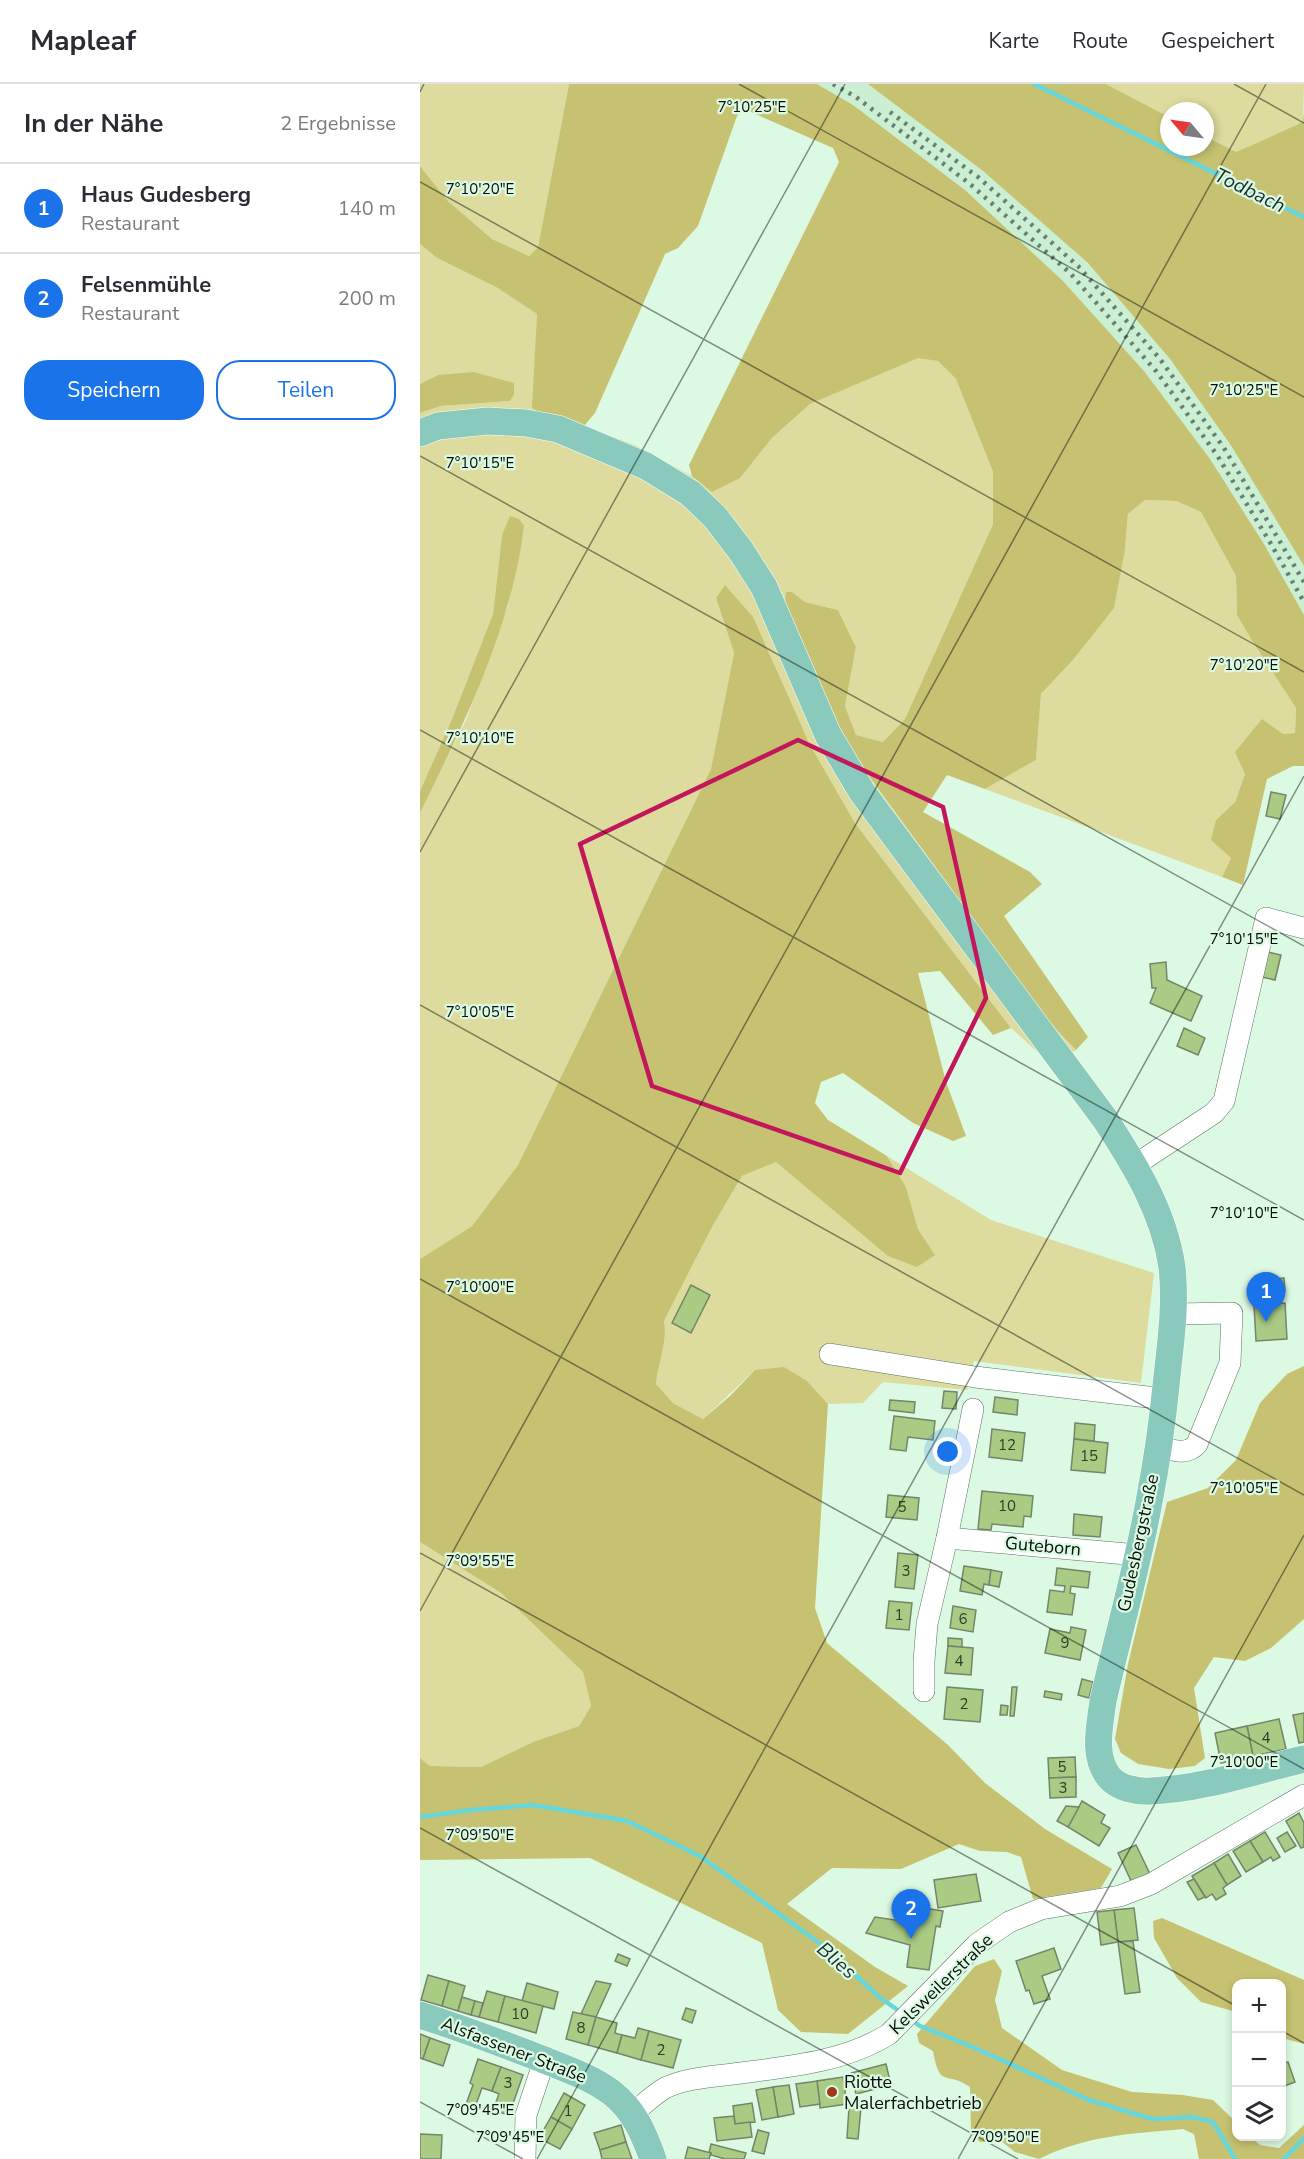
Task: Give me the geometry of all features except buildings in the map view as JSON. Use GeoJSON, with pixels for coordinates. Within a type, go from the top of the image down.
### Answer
{"type":"FeatureCollection","features":[{"type":"Feature","properties":{"kind":"main road","name":"Gudesbergstraße"},"geometry":{"type":"LineString","coordinates":[[420,433],[438,426],[488,421],[526,423],[558,429],[646,466],[690,493],[715,517],[741,551],[764,587],[828,735],[862,792],[1106,1119],[1135,1165],[1156,1209],[1166,1239],[1172,1268],[1174,1314],[1165,1399],[1150,1501],[1119,1630],[1100,1723],[1100,1759],[1109,1777],[1125,1788],[1149,1791],[1185,1787],[1304,1759]]}},
{"type":"Feature","properties":{"kind":"main road","name":"Alsfassener Straße"},"geometry":{"type":"LineString","coordinates":[[420,2015],[479,2034],[593,2081],[614,2094],[632,2114],[645,2135],[653,2159]]}},
{"type":"Feature","properties":{"kind":"street"},"geometry":{"type":"LineString","coordinates":[[1135,1165],[1214,1113],[1224,1101],[1266,918],[1304,928]]}},
{"type":"Feature","properties":{"kind":"street"},"geometry":{"type":"LineString","coordinates":[[1158,1447],[1183,1452],[1192,1450],[1197,1444],[1230,1363],[1232,1313],[1174,1314]]}},
{"type":"Feature","properties":{"kind":"street"},"geometry":{"type":"LineString","coordinates":[[830,1354],[975,1377],[1165,1399]]}},
{"type":"Feature","properties":{"kind":"street"},"geometry":{"type":"LineString","coordinates":[[924,1690],[927,1624],[948,1538],[973,1409]]}},
{"type":"Feature","properties":{"kind":"street","name":"Guteborn"},"geometry":{"type":"LineString","coordinates":[[948,1538],[1138,1555]]}},
{"type":"Feature","properties":{"kind":"street","name":"Kelsweilerstraße"},"geometry":{"type":"LineString","coordinates":[[632,2114],[666,2088],[689,2080],[782,2067],[833,2057],[873,2044],[889,2034],[977,1944],[1009,1922],[1041,1910],[1120,1896],[1151,1884],[1304,1795]]}},
{"type":"Feature","properties":{"kind":"street"},"geometry":{"type":"LineString","coordinates":[[525,2159],[526,2115],[544,2061]]}},
{"type":"Feature","properties":{"kind":"highlighted area"},"geometry":{"type":"Polygon","coordinates":[[[798,740],[943,807],[986,998],[900,1173],[652,1086],[580,844],[798,740]]]}},
{"type":"Feature","properties":{"kind":"shaded area"},"geometry":{"type":"Polygon","coordinates":[[[420,84],[569,84],[538,247],[529,256],[492,239],[448,201],[420,166],[420,84]]]}},
{"type":"Feature","properties":{"kind":"shaded area"},"geometry":{"type":"Polygon","coordinates":[[[569,84],[817,84],[853,105],[965,190],[1063,281],[1144,371],[1210,459],[1264,544],[1304,615],[1304,766],[1293,766],[1267,779],[1243,885],[1222,877],[1231,858],[1211,840],[1216,820],[1235,802],[1245,774],[1235,752],[1262,719],[1283,734],[1295,733],[1296,708],[1237,615],[1236,576],[1201,512],[1176,501],[1145,500],[1128,514],[1125,549],[1114,608],[1072,661],[1041,694],[1036,760],[985,789],[947,775],[923,812],[1030,872],[1042,884],[1004,916],[1088,1037],[1076,1050],[1046,1019],[869,776],[831,715],[785,601],[786,592],[792,592],[805,602],[838,610],[856,647],[845,706],[856,735],[883,742],[905,719],[993,524],[993,472],[956,379],[938,361],[918,358],[810,404],[772,438],[740,478],[712,492],[692,476],[689,465],[839,162],[833,148],[744,109],[737,116],[698,226],[678,248],[665,254],[595,413],[584,426],[546,416],[532,408],[537,314],[496,287],[437,258],[420,244],[420,166],[448,201],[492,239],[529,256],[538,247],[569,84]]]}},
{"type":"Feature","properties":{"kind":"shaded area"},"geometry":{"type":"Polygon","coordinates":[[[817,84],[868,84],[983,171],[1088,263],[1170,359],[1232,447],[1304,566],[1304,615],[1264,544],[1210,459],[1144,371],[1063,281],[965,190],[853,105],[817,84]]]}},
{"type":"Feature","properties":{"kind":"shaded area"},"geometry":{"type":"Polygon","coordinates":[[[868,84],[1106,84],[1160,112],[1160,156],[1214,156],[1214,141],[1236,152],[1303,122],[1304,112],[1304,566],[1232,447],[1170,359],[1088,263],[983,171],[868,84]]]}},
{"type":"Feature","properties":{"kind":"shaded area"},"geometry":{"type":"Polygon","coordinates":[[[1106,84],[1304,84],[1303,122],[1236,152],[1214,141],[1214,102],[1160,102],[1160,112],[1106,84]]]}},
{"type":"Feature","properties":{"kind":"shaded area"},"geometry":{"type":"Polygon","coordinates":[[[420,244],[437,258],[496,287],[537,314],[536,340],[584,426],[635,445],[692,476],[740,478],[772,438],[810,404],[918,357],[938,361],[956,379],[993,472],[993,524],[905,719],[883,742],[856,735],[845,706],[856,647],[838,610],[805,602],[792,592],[831,715],[869,776],[1046,1019],[1076,1050],[1053,1066],[1011,1028],[855,823],[809,743],[716,598],[734,653],[711,769],[518,1165],[472,1226],[420,1259],[420,813],[466,720],[508,606],[524,527],[511,516],[502,535],[493,614],[452,719],[420,791],[420,413],[441,406],[510,401],[514,395],[514,383],[438,375],[420,384],[420,244]]]}},
{"type":"Feature","properties":{"kind":"shaded area"},"geometry":{"type":"Polygon","coordinates":[[[474,372],[514,383],[514,395],[510,401],[441,406],[420,413],[420,384],[438,375],[474,372]]]}},
{"type":"Feature","properties":{"kind":"shaded area"},"geometry":{"type":"Polygon","coordinates":[[[1145,500],[1176,501],[1201,512],[1236,576],[1237,615],[1296,708],[1295,733],[1283,734],[1245,774],[1235,802],[1216,820],[1231,858],[1222,877],[985,789],[1036,760],[1041,694],[1072,661],[1125,549],[1128,514],[1145,500]]]}},
{"type":"Feature","properties":{"kind":"shaded area"},"geometry":{"type":"Polygon","coordinates":[[[510,516],[519,519],[524,526],[509,601],[469,710],[420,813],[420,791],[452,719],[493,614],[502,535],[510,516]]]}},
{"type":"Feature","properties":{"kind":"shaded area"},"geometry":{"type":"Polygon","coordinates":[[[725,585],[753,617],[809,743],[855,823],[1011,1028],[993,1035],[940,971],[918,973],[946,1082],[966,1136],[953,1141],[913,1123],[843,1073],[821,1082],[815,1103],[828,1120],[887,1156],[906,1187],[918,1229],[935,1255],[917,1267],[888,1256],[776,1162],[742,1176],[712,1227],[664,1321],[664,1344],[656,1384],[673,1403],[703,1419],[755,1370],[784,1367],[807,1381],[828,1404],[815,1608],[827,1643],[948,1745],[985,1783],[1045,1829],[1112,1869],[1101,1888],[1033,1899],[1021,1857],[1007,1852],[980,1851],[959,1844],[901,1869],[832,1868],[787,1904],[875,1967],[908,1986],[848,2034],[801,2032],[778,2010],[762,1943],[590,1858],[420,1860],[420,1758],[430,1766],[481,1767],[533,1742],[579,1726],[591,1706],[583,1672],[501,1593],[420,1542],[420,1259],[472,1226],[518,1165],[711,769],[734,653],[716,598],[725,585]]]}},
{"type":"Feature","properties":{"kind":"shaded area"},"geometry":{"type":"Polygon","coordinates":[[[887,1156],[991,1220],[1154,1273],[1141,1383],[974,1361],[967,1390],[883,1382],[863,1403],[828,1404],[807,1381],[755,1370],[703,1419],[673,1403],[656,1384],[664,1344],[664,1321],[712,1227],[742,1176],[776,1162],[832,1208],[934,1254],[918,1229],[906,1187],[887,1156]]]}},
{"type":"Feature","properties":{"kind":"shaded area"},"geometry":{"type":"Polygon","coordinates":[[[1304,1366],[1304,1619],[1271,1648],[1245,1661],[1214,1657],[1194,1688],[1205,1758],[1195,1766],[1169,1769],[1138,1764],[1121,1753],[1115,1739],[1128,1664],[1167,1502],[1208,1488],[1236,1460],[1260,1403],[1287,1374],[1304,1366]]]}},
{"type":"Feature","properties":{"kind":"shaded area"},"geometry":{"type":"Polygon","coordinates":[[[420,1542],[501,1593],[583,1672],[591,1706],[579,1726],[533,1742],[481,1767],[430,1766],[420,1758],[420,1542]]]}},
{"type":"Feature","properties":{"kind":"shaded area"},"geometry":{"type":"Polygon","coordinates":[[[1162,1918],[1304,1980],[1304,2044],[1286,2039],[1286,1979],[1232,1979],[1232,2011],[1201,2002],[1177,1978],[1154,1938],[1153,1921],[1162,1918]]]}},
{"type":"Feature","properties":{"kind":"shaded area"},"geometry":{"type":"Polygon","coordinates":[[[994,1959],[1002,1971],[995,2000],[1002,2028],[1062,2070],[1132,2092],[1183,2095],[1213,2100],[1232,2118],[1232,2141],[1256,2141],[1260,2145],[1279,2148],[1304,2125],[1304,2159],[1199,2159],[1194,2134],[1183,2129],[1092,2140],[1039,2159],[1015,2152],[1001,2141],[980,2142],[971,2134],[970,2087],[941,2075],[933,2051],[919,2043],[917,2034],[975,1966],[994,1959]]]}},
{"type":"Feature","properties":{"kind":"waterway","name":"Todbach"},"geometry":{"type":"LineString","coordinates":[[1034,84],[1304,217]]}},
{"type":"Feature","properties":{"kind":"waterway","name":"Blies"},"geometry":{"type":"LineString","coordinates":[[420,1817],[534,1805],[627,1821],[700,1856],[830,1951],[879,1997],[902,2013]]}},
{"type":"Feature","properties":{"kind":"waterway","name":"Blies"},"geometry":{"type":"LineString","coordinates":[[911,2020],[1089,2100],[1152,2119],[1193,2117],[1213,2122],[1235,2159]]}},
{"type":"Feature","properties":{"kind":"waterway","name":"Blies"},"geometry":{"type":"LineString","coordinates":[[1284,2159],[1304,2138]]}},
{"type":"Feature","properties":{"kind":"railway"},"geometry":{"type":"LineString","coordinates":[[833,84],[856,97],[970,184],[1070,273],[1156,371],[1217,455],[1304,602]]}},
{"type":"Feature","properties":{"kind":"railway"},"geometry":{"type":"LineString","coordinates":[[890,112],[978,177],[1078,266],[1160,359],[1224,448],[1304,582]]}},
{"type":"Feature","properties":{"kind":"place","name":"Haus Gudesberg"},"geometry":{"type":"Point","coordinates":[1266,1322]}},
{"type":"Feature","properties":{"kind":"place","name":"Felsenmühle"},"geometry":{"type":"Point","coordinates":[911,1939]}},
{"type":"Feature","properties":{"kind":"place","name":"Riotte Malerfachbetrieb"},"geometry":{"type":"Point","coordinates":[832,2092]}}]}
